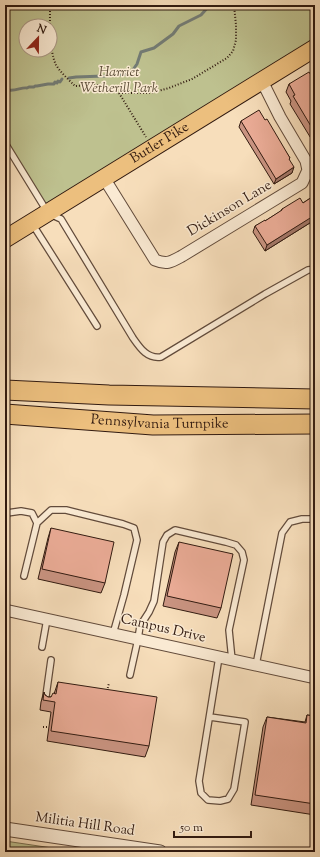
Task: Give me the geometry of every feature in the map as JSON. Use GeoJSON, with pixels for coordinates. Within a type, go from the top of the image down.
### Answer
{"type":"FeatureCollection","features":[{"type":"Feature","properties":{"kind":"highway","name":"Pennsylvania Turnpike"},"geometry":{"type":"LineString","coordinates":[[5,390],[109,395],[315,399]]}},
{"type":"Feature","properties":{"kind":"highway","name":"Pennsylvania Turnpike"},"geometry":{"type":"LineString","coordinates":[[5,414],[153,425],[315,424]]}},
{"type":"Feature","properties":{"kind":"main road","name":"Butler Pike"},"geometry":{"type":"LineString","coordinates":[[5,239],[315,48]]}},
{"type":"Feature","properties":{"kind":"street","name":"Dickinson Lane"},"geometry":{"type":"LineString","coordinates":[[104,178],[155,260],[162,263],[173,261],[182,256],[302,184],[308,170],[306,161],[280,117],[262,81]]}},
{"type":"Feature","properties":{"kind":"street","name":"Campus Drive"},"geometry":{"type":"LineString","coordinates":[[5,610],[315,678]]}},
{"type":"Feature","properties":{"kind":"street","name":"Militia Hill Road"},"geometry":{"type":"LineString","coordinates":[[5,829],[160,852]]}},
{"type":"Feature","properties":{"kind":"lane"},"geometry":{"type":"LineString","coordinates":[[5,143],[48,213],[60,219],[141,350],[146,354],[156,358],[161,357],[265,294],[308,270],[315,269]]}},
{"type":"Feature","properties":{"kind":"lane"},"geometry":{"type":"LineString","coordinates":[[32,223],[97,326]]}},
{"type":"Feature","properties":{"kind":"lane"},"geometry":{"type":"LineString","coordinates":[[24,576],[37,523],[51,510],[66,510],[134,528],[137,540],[113,634]]}},
{"type":"Feature","properties":{"kind":"lane"},"geometry":{"type":"LineString","coordinates":[[5,521],[7,513],[21,511],[32,513],[37,523]]}},
{"type":"Feature","properties":{"kind":"lane"},"geometry":{"type":"LineString","coordinates":[[256,665],[282,533],[290,522],[302,519],[315,519]]}},
{"type":"Feature","properties":{"kind":"lane"},"geometry":{"type":"LineString","coordinates":[[130,675],[140,626],[154,602],[163,542],[167,535],[175,530],[236,545],[242,552],[244,560],[229,630],[232,660]]}},
{"type":"Feature","properties":{"kind":"lane"},"geometry":{"type":"LineString","coordinates":[[42,647],[47,619]]}},
{"type":"Feature","properties":{"kind":"lane"},"geometry":{"type":"LineString","coordinates":[[210,717],[245,722],[234,789],[228,799],[220,801],[208,800],[201,793],[200,781],[219,657]]}},
{"type":"Feature","properties":{"kind":"lane"},"geometry":{"type":"LineString","coordinates":[[45,703],[51,660]]}},
{"type":"Feature","properties":{"kind":"path"},"geometry":{"type":"LineString","coordinates":[[5,8],[30,8],[33,5]]}},
{"type":"Feature","properties":{"kind":"path"},"geometry":{"type":"LineString","coordinates":[[50,5],[50,28],[53,56],[57,66],[75,86],[102,85],[118,93],[151,93],[169,88],[192,79],[227,58],[233,51],[236,40],[234,5]]}},
{"type":"Feature","properties":{"kind":"path"},"geometry":{"type":"LineString","coordinates":[[118,93],[153,148]]}},
{"type":"Feature","properties":{"kind":"path"},"geometry":{"type":"LineString","coordinates":[[107,694],[109,683]]}},
{"type":"Feature","properties":{"kind":"path"},"geometry":{"type":"LineString","coordinates":[[43,727],[49,727]]}},
{"type":"Feature","properties":{"kind":"green space","name":"Harriet Wetherill Park"},"geometry":{"type":"Polygon","coordinates":[[[5,5],[312,5],[315,12],[315,48],[48,213],[5,147],[5,5]]]}},
{"type":"Feature","properties":{"kind":"green space"},"geometry":{"type":"Polygon","coordinates":[[[5,841],[79,852],[5,852],[5,841]]]}},
{"type":"Feature","properties":{"kind":"building"},"geometry":{"type":"Polygon","coordinates":[[[309,72],[315,81],[315,133],[293,96],[295,95],[289,84],[309,72]]]}},
{"type":"Feature","properties":{"kind":"building"},"geometry":{"type":"Polygon","coordinates":[[[259,110],[265,120],[267,119],[294,167],[276,179],[241,121],[259,110]]]}},
{"type":"Feature","properties":{"kind":"building"},"geometry":{"type":"Polygon","coordinates":[[[315,195],[315,215],[267,245],[255,226],[300,198],[303,203],[315,195]]]}},
{"type":"Feature","properties":{"kind":"building"},"geometry":{"type":"Polygon","coordinates":[[[51,528],[114,542],[105,583],[42,569],[51,528]]]}},
{"type":"Feature","properties":{"kind":"building"},"geometry":{"type":"Polygon","coordinates":[[[179,542],[233,554],[221,608],[167,596],[179,542]]]}},
{"type":"Feature","properties":{"kind":"building"},"geometry":{"type":"Polygon","coordinates":[[[58,682],[157,697],[149,746],[51,731],[55,702],[43,700],[44,692],[48,697],[51,697],[53,693],[56,694],[58,682]]]}},
{"type":"Feature","properties":{"kind":"building"},"geometry":{"type":"Polygon","coordinates":[[[307,715],[315,716],[315,804],[255,795],[267,717],[306,723],[307,715]]]}},
{"type":"Feature","properties":{"kind":"waterway"},"geometry":{"type":"LineString","coordinates":[[69,78],[130,74],[137,64],[141,52],[154,48],[173,34],[179,26],[201,15],[210,5]]}},
{"type":"Feature","properties":{"kind":"waterway"},"geometry":{"type":"LineString","coordinates":[[9,90],[54,84],[55,82],[60,82],[62,79]]}}]}
